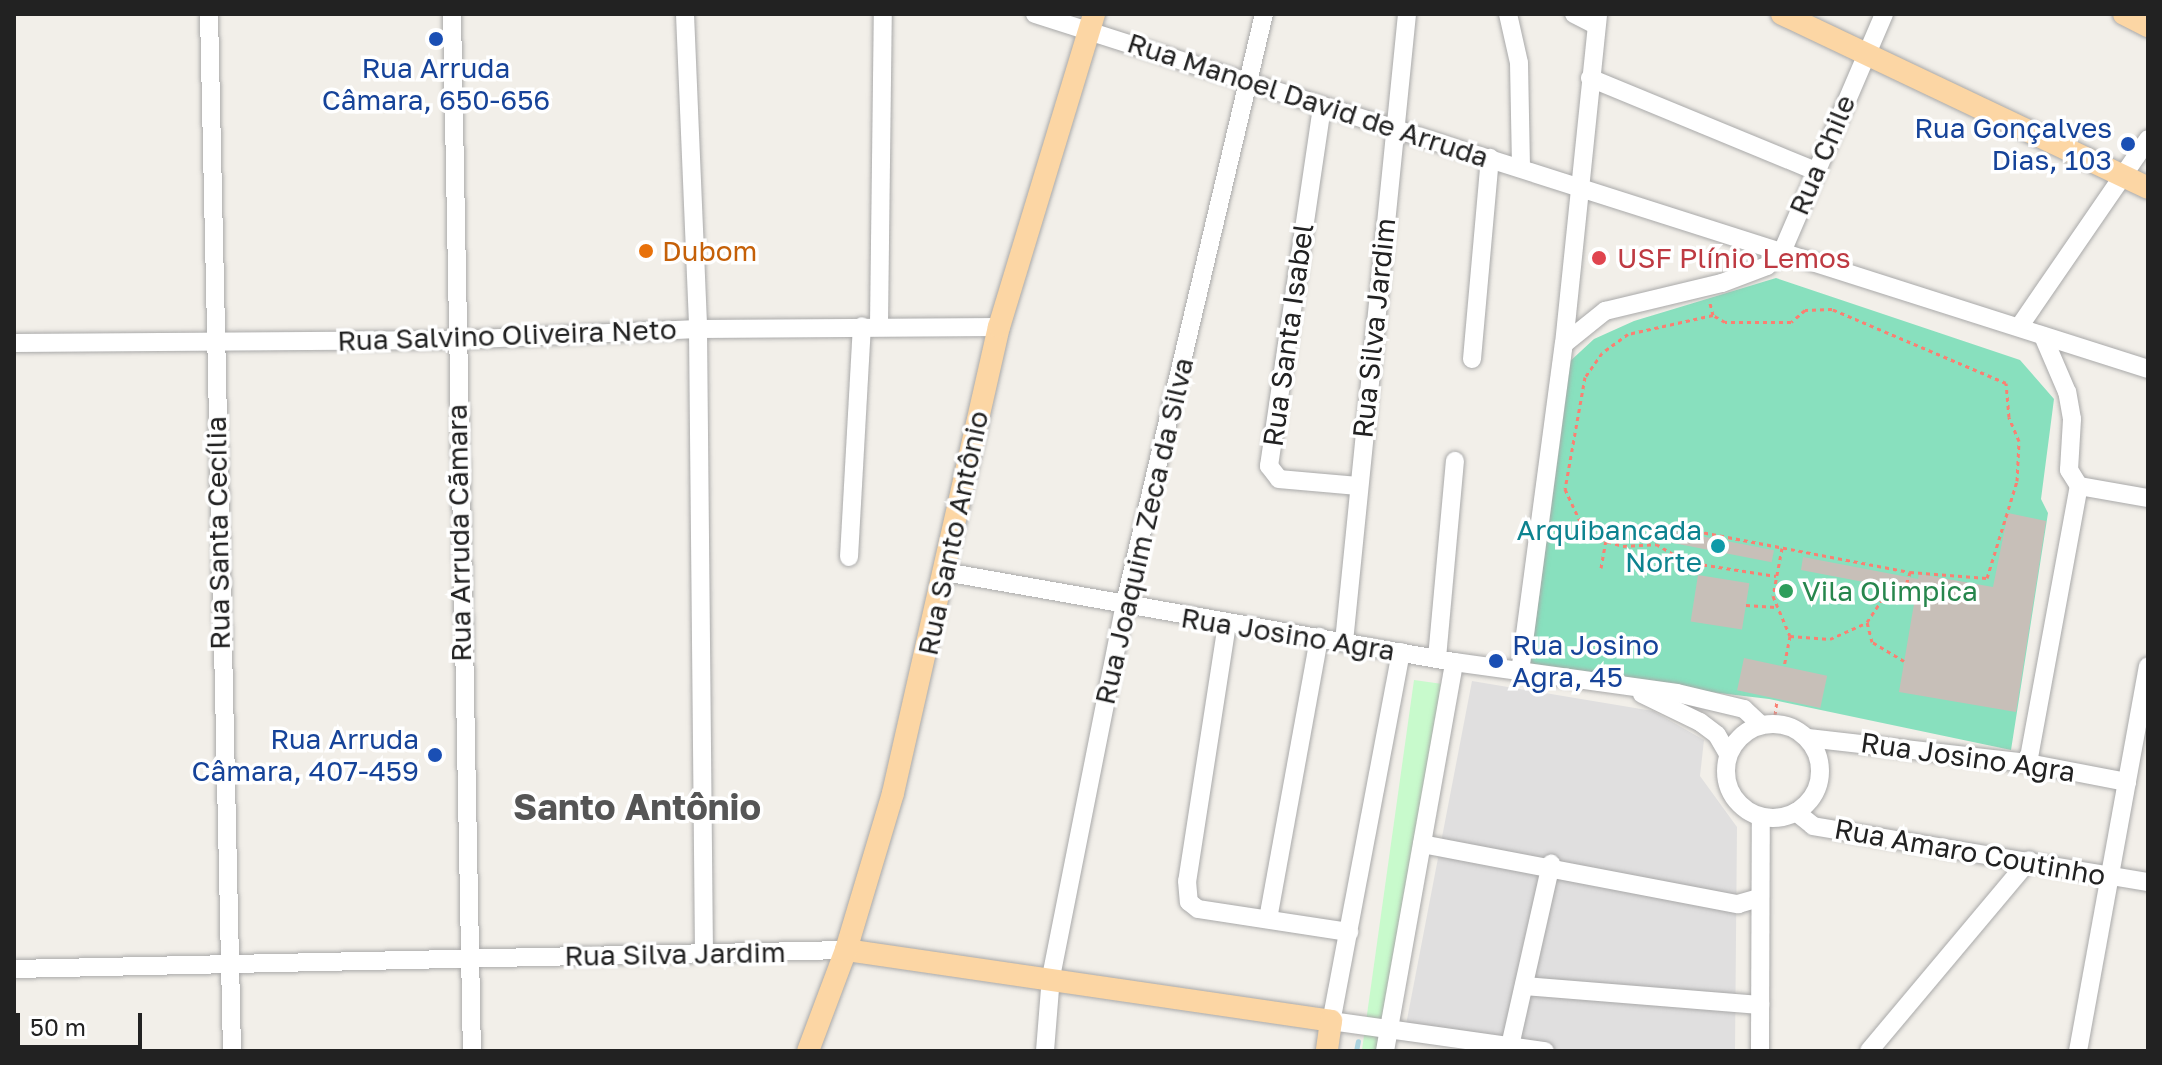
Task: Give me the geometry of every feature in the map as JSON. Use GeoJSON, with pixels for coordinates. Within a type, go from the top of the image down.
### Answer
{"type":"FeatureCollection","features":[{"type":"Feature","properties":{"kind":"main road"},"geometry":{"type":"LineString","coordinates":[[1782,14],[2148,188]]}},
{"type":"Feature","properties":{"kind":"main road"},"geometry":{"type":"LineString","coordinates":[[2124,14],[2148,26]]}},
{"type":"Feature","properties":{"kind":"main road","name":"Rua Santo Antônio"},"geometry":{"type":"LineString","coordinates":[[808,1051],[846,950],[893,793],[999,327],[1091,22]]}},
{"type":"Feature","properties":{"kind":"main road","name":"Rua Silva Jardim"},"geometry":{"type":"LineString","coordinates":[[846,950],[1051,977],[1336,1021]]}},
{"type":"Feature","properties":{"kind":"main road"},"geometry":{"type":"LineString","coordinates":[[1327,1051],[1336,1021]]}},
{"type":"Feature","properties":{"kind":"street","name":"Rua Santa Cecília"},"geometry":{"type":"LineString","coordinates":[[209,14],[213,341],[232,1051]]}},
{"type":"Feature","properties":{"kind":"street","name":"Rua Arruda Cãmara"},"geometry":{"type":"LineString","coordinates":[[452,14],[455,340],[472,1051]]}},
{"type":"Feature","properties":{"kind":"street"},"geometry":{"type":"LineString","coordinates":[[685,14],[698,329],[704,951]]}},
{"type":"Feature","properties":{"kind":"street"},"geometry":{"type":"LineString","coordinates":[[849,557],[870,326],[883,14]]}},
{"type":"Feature","properties":{"kind":"street","name":"Rua Manoel David de Arruda"},"geometry":{"type":"LineString","coordinates":[[1035,14],[1091,22],[1249,84],[1396,127],[2148,369]]}},
{"type":"Feature","properties":{"kind":"street","name":"Rua Joaquim Zeca da Silva"},"geometry":{"type":"LineString","coordinates":[[1045,1051],[1051,977],[1124,607],[1264,14]]}},
{"type":"Feature","properties":{"kind":"street","name":"Rua Silva Jardim"},"geometry":{"type":"LineString","coordinates":[[1344,642],[1407,14]]}},
{"type":"Feature","properties":{"kind":"street"},"geometry":{"type":"LineString","coordinates":[[1508,14],[1519,63],[1521,168]]}},
{"type":"Feature","properties":{"kind":"street"},"geometry":{"type":"LineString","coordinates":[[1520,672],[1564,344],[1596,19],[1574,14]]}},
{"type":"Feature","properties":{"kind":"street","name":"Rua Chile"},"geometry":{"type":"LineString","coordinates":[[1564,344],[1605,311],[1704,288],[1767,266],[1782,252],[1813,170],[1884,14]]}},
{"type":"Feature","properties":{"kind":"street"},"geometry":{"type":"LineString","coordinates":[[1590,78],[1813,170]]}},
{"type":"Feature","properties":{"kind":"street","name":"Rua Santa Isabel"},"geometry":{"type":"LineString","coordinates":[[1322,107],[1269,466],[1279,479],[1358,486]]}},
{"type":"Feature","properties":{"kind":"street"},"geometry":{"type":"LineString","coordinates":[[2019,327],[2148,139]]}},
{"type":"Feature","properties":{"kind":"street"},"geometry":{"type":"LineString","coordinates":[[1472,359],[1490,158]]}},
{"type":"Feature","properties":{"kind":"street","name":"Rua Salvino Oliveira Neto"},"geometry":{"type":"LineString","coordinates":[[14,343],[455,340],[698,329],[999,327]]}},
{"type":"Feature","properties":{"kind":"street"},"geometry":{"type":"LineString","coordinates":[[2028,763],[2079,486],[2069,470],[2072,419],[2067,392],[2043,336]]}},
{"type":"Feature","properties":{"kind":"street"},"geometry":{"type":"LineString","coordinates":[[1385,1051],[1384,1028],[1422,844],[1446,660],[1455,461]]}},
{"type":"Feature","properties":{"kind":"street"},"geometry":{"type":"LineString","coordinates":[[2079,486],[2148,498]]}},
{"type":"Feature","properties":{"kind":"street","name":"Rua Josino Agra"},"geometry":{"type":"LineString","coordinates":[[945,572],[1124,607],[1632,690],[1713,700],[1744,709],[1767,724]]}},
{"type":"Feature","properties":{"kind":"street"},"geometry":{"type":"LineString","coordinates":[[1227,624],[1187,881],[1193,906],[1349,932]]}},
{"type":"Feature","properties":{"kind":"street"},"geometry":{"type":"LineString","coordinates":[[1268,919],[1319,637]]}},
{"type":"Feature","properties":{"kind":"street"},"geometry":{"type":"LineString","coordinates":[[1401,652],[1349,932],[1336,1021],[1545,1051]]}},
{"type":"Feature","properties":{"kind":"street"},"geometry":{"type":"LineString","coordinates":[[2078,1051],[2148,666]]}},
{"type":"Feature","properties":{"kind":"street","name":"Rua Josino Agra"},"geometry":{"type":"LineString","coordinates":[[1632,690],[1700,722],[1717,735],[1728,754]]}},
{"type":"Feature","properties":{"kind":"street"},"geometry":{"type":"LineString","coordinates":[[1760,1051],[1761,817],[1735,800],[1728,786],[1728,754],[1736,741],[1767,724],[1808,738]]}},
{"type":"Feature","properties":{"kind":"street","name":"Rua Josino Agra"},"geometry":{"type":"LineString","coordinates":[[1808,738],[2028,763],[2127,782]]}},
{"type":"Feature","properties":{"kind":"street","name":"Rua Amaro Coutinho"},"geometry":{"type":"LineString","coordinates":[[1761,817],[1796,812],[1814,795],[1820,766],[1808,738]]}},
{"type":"Feature","properties":{"kind":"street","name":"Rua Amaro Coutinho"},"geometry":{"type":"LineString","coordinates":[[1796,812],[1813,826],[2148,882]]}},
{"type":"Feature","properties":{"kind":"street"},"geometry":{"type":"LineString","coordinates":[[1422,844],[1551,864],[1738,904],[1759,898]]}},
{"type":"Feature","properties":{"kind":"street"},"geometry":{"type":"LineString","coordinates":[[1869,1051],[2029,860]]}},
{"type":"Feature","properties":{"kind":"street"},"geometry":{"type":"LineString","coordinates":[[1510,1046],[1551,864]]}},
{"type":"Feature","properties":{"kind":"street","name":"Rua Silva Jardim"},"geometry":{"type":"LineString","coordinates":[[14,969],[230,961],[471,960],[704,951],[846,950]]}},
{"type":"Feature","properties":{"kind":"street"},"geometry":{"type":"LineString","coordinates":[[1524,986],[1760,1005]]}},
{"type":"Feature","properties":{"kind":"path"},"geometry":{"type":"LineString","coordinates":[[1665,525],[1910,572],[1987,578],[1991,573],[2019,463],[2006,383],[1832,309],[1805,310],[1791,322],[1725,322],[1713,315],[1704,288]]}},
{"type":"Feature","properties":{"kind":"path"},"geometry":{"type":"LineString","coordinates":[[1713,315],[1616,340],[1585,377],[1565,489],[1580,521],[1606,541],[1656,544],[1687,562],[1776,576]]}},
{"type":"Feature","properties":{"kind":"path"},"geometry":{"type":"LineString","coordinates":[[1601,568],[1606,541]]}},
{"type":"Feature","properties":{"kind":"path"},"geometry":{"type":"LineString","coordinates":[[1783,547],[1776,576],[1776,607],[1790,636],[1784,666]]}},
{"type":"Feature","properties":{"kind":"path"},"geometry":{"type":"LineString","coordinates":[[1790,636],[1830,639],[1867,622],[1881,601],[1904,591],[1910,572]]}},
{"type":"Feature","properties":{"kind":"path"},"geometry":{"type":"LineString","coordinates":[[1746,605],[1776,607]]}},
{"type":"Feature","properties":{"kind":"path"},"geometry":{"type":"LineString","coordinates":[[1867,622],[1872,642],[1904,661]]}},
{"type":"Feature","properties":{"kind":"path"},"geometry":{"type":"LineString","coordinates":[[1767,724],[1777,701]]}},
{"type":"Feature","properties":{"kind":"shaded area"},"geometry":{"type":"Polygon","coordinates":[[[1472,681],[1653,711],[1704,740],[1700,776],[1737,827],[1735,1051],[1542,1051],[1405,1030],[1472,681]]]}},
{"type":"Feature","properties":{"kind":"green space","name":"Vila Olimpica"},"geometry":{"type":"Polygon","coordinates":[[[1776,278],[2020,360],[2054,399],[2041,499],[2048,513],[2011,750],[1769,699],[1527,670],[1567,364],[1594,339],[1634,321],[1776,278]]]}},
{"type":"Feature","properties":{"kind":"green space"},"geometry":{"type":"Polygon","coordinates":[[[1414,680],[1441,684],[1389,1051],[1362,1051],[1414,680]]]}},
{"type":"Feature","properties":{"kind":"building"},"geometry":{"type":"Polygon","coordinates":[[[2008,513],[2046,521],[2016,712],[1899,692],[1916,592],[1801,570],[1803,557],[1918,579],[1919,574],[1993,587],[2008,513]]]}},
{"type":"Feature","properties":{"kind":"building","name":"Arquibancada Norte"},"geometry":{"type":"Polygon","coordinates":[[[1664,529],[1774,550],[1772,562],[1662,541],[1664,529]]]}},
{"type":"Feature","properties":{"kind":"building"},"geometry":{"type":"Polygon","coordinates":[[[1698,575],[1749,583],[1742,630],[1691,621],[1698,575]]]}},
{"type":"Feature","properties":{"kind":"building"},"geometry":{"type":"Polygon","coordinates":[[[1744,658],[1827,676],[1820,708],[1737,690],[1744,658]]]}},
{"type":"Feature","properties":{"kind":"waterway"},"geometry":{"type":"LineString","coordinates":[[1356,1051],[1358,1041]]}},
{"type":"Feature","properties":{"kind":"place","name":"Rua Arruda Câmara, 650-656"},"geometry":{"type":"Point","coordinates":[436,39]}},
{"type":"Feature","properties":{"kind":"place","name":"Rua Gonçalves Dias, 103"},"geometry":{"type":"Point","coordinates":[2128,144]}},
{"type":"Feature","properties":{"kind":"place","name":"Dubom"},"geometry":{"type":"Point","coordinates":[646,251]}},
{"type":"Feature","properties":{"kind":"place","name":"USF Plínio Lemos"},"geometry":{"type":"Point","coordinates":[1599,258]}},
{"type":"Feature","properties":{"kind":"place","name":"Arquibancada Norte"},"geometry":{"type":"Point","coordinates":[1718,546]}},
{"type":"Feature","properties":{"kind":"place","name":"Vila Olimpica"},"geometry":{"type":"Point","coordinates":[1786,591]}},
{"type":"Feature","properties":{"kind":"place","name":"Rua Josino Agra, 45"},"geometry":{"type":"Point","coordinates":[1496,661]}},
{"type":"Feature","properties":{"kind":"place","name":"Rua Arruda Câmara, 407-459"},"geometry":{"type":"Point","coordinates":[435,755]}},
{"type":"Feature","properties":{"kind":"district","name":"Santo Antônio"},"geometry":{"type":"Point","coordinates":[637,807]}}]}
